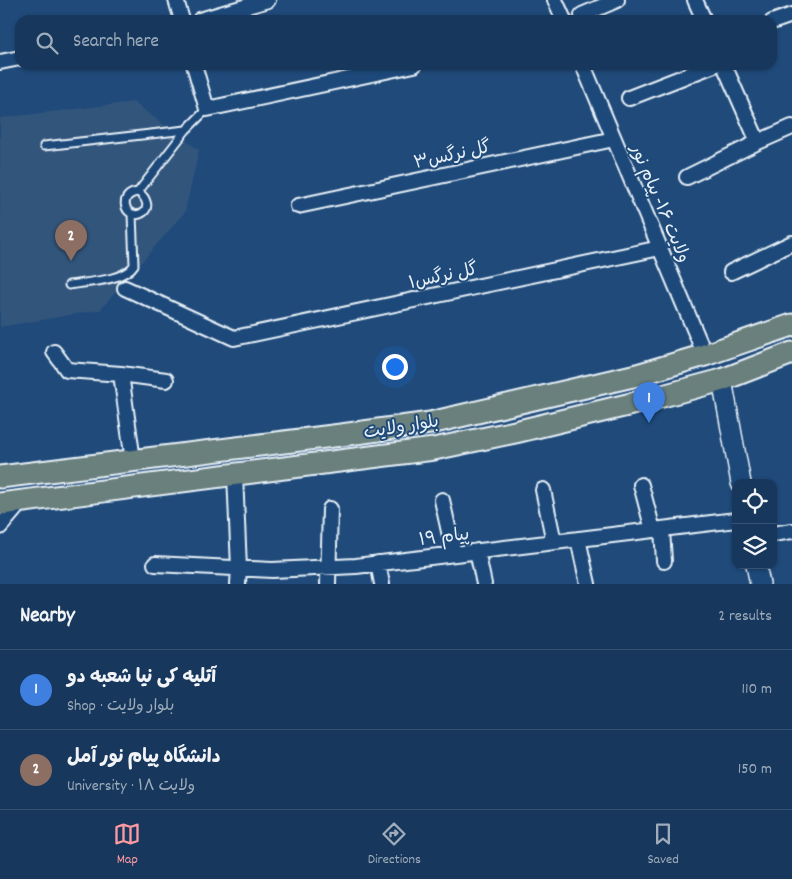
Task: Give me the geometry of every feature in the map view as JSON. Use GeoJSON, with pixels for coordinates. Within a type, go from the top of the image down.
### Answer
{"type":"FeatureCollection","features":[{"type":"Feature","properties":{"kind":"main road","name":"بلوار ولایت"},"geometry":{"type":"LineString","coordinates":[[1,475],[133,461],[430,423],[637,376],[705,356],[792,325]]}},
{"type":"Feature","properties":{"kind":"main road","name":"بلوار ولایت"},"geometry":{"type":"LineString","coordinates":[[0,504],[434,449],[533,427],[722,380],[782,356],[792,345]]}},
{"type":"Feature","properties":{"kind":"street"},"geometry":{"type":"LineString","coordinates":[[176,0],[180,15]]}},
{"type":"Feature","properties":{"kind":"street"},"geometry":{"type":"LineString","coordinates":[[217,15],[268,0]]}},
{"type":"Feature","properties":{"kind":"street"},"geometry":{"type":"LineString","coordinates":[[555,0],[562,15]]}},
{"type":"Feature","properties":{"kind":"street"},"geometry":{"type":"LineString","coordinates":[[582,15],[617,0]]}},
{"type":"Feature","properties":{"kind":"street"},"geometry":{"type":"LineString","coordinates":[[695,0],[702,15]]}},
{"type":"Feature","properties":{"kind":"street"},"geometry":{"type":"LineString","coordinates":[[777,20],[792,14]]}},
{"type":"Feature","properties":{"kind":"street"},"geometry":{"type":"LineString","coordinates":[[0,62],[15,59]]}},
{"type":"Feature","properties":{"kind":"street"},"geometry":{"type":"LineString","coordinates":[[195,70],[207,109],[390,70]]}},
{"type":"Feature","properties":{"kind":"street","name":"ولایت ۱۶- پیام نور"},"geometry":{"type":"LineString","coordinates":[[585,70],[705,356]]}},
{"type":"Feature","properties":{"kind":"street"},"geometry":{"type":"LineString","coordinates":[[629,98],[701,70]]}},
{"type":"Feature","properties":{"kind":"street"},"geometry":{"type":"LineString","coordinates":[[726,70],[758,142]]}},
{"type":"Feature","properties":{"kind":"street"},"geometry":{"type":"LineString","coordinates":[[686,177],[792,126]]}},
{"type":"Feature","properties":{"kind":"street","name":"گل نرگس۳"},"geometry":{"type":"LineString","coordinates":[[298,206],[614,139]]}},
{"type":"Feature","properties":{"kind":"street"},"geometry":{"type":"LineString","coordinates":[[731,272],[792,243]]}},
{"type":"Feature","properties":{"kind":"street","name":"گل نرگس۱"},"geometry":{"type":"LineString","coordinates":[[125,288],[234,338],[660,248]]}},
{"type":"Feature","properties":{"kind":"street"},"geometry":{"type":"LineString","coordinates":[[54,352],[67,370],[166,380]]}},
{"type":"Feature","properties":{"kind":"street"},"geometry":{"type":"LineString","coordinates":[[121,374],[133,461]]}},
{"type":"Feature","properties":{"kind":"street"},"geometry":{"type":"LineString","coordinates":[[722,380],[740,479]]}},
{"type":"Feature","properties":{"kind":"street"},"geometry":{"type":"LineString","coordinates":[[235,474],[238,584]]}},
{"type":"Feature","properties":{"kind":"street"},"geometry":{"type":"LineString","coordinates":[[641,484],[657,529],[664,561]]}},
{"type":"Feature","properties":{"kind":"street"},"geometry":{"type":"LineString","coordinates":[[543,490],[554,542]]}},
{"type":"Feature","properties":{"kind":"street"},"geometry":{"type":"LineString","coordinates":[[442,500],[454,554]]}},
{"type":"Feature","properties":{"kind":"street"},"geometry":{"type":"LineString","coordinates":[[0,527],[22,501]]}},
{"type":"Feature","properties":{"kind":"street"},"geometry":{"type":"LineString","coordinates":[[328,584],[330,509]]}},
{"type":"Feature","properties":{"kind":"street","name":"پیام ۱۹"},"geometry":{"type":"LineString","coordinates":[[155,564],[272,570],[329,567],[378,563],[732,520]]}},
{"type":"Feature","properties":{"kind":"street"},"geometry":{"type":"LineString","coordinates":[[777,533],[792,531]]}},
{"type":"Feature","properties":{"kind":"street"},"geometry":{"type":"LineString","coordinates":[[578,539],[588,584]]}},
{"type":"Feature","properties":{"kind":"street"},"geometry":{"type":"LineString","coordinates":[[477,551],[484,584]]}},
{"type":"Feature","properties":{"kind":"street"},"geometry":{"type":"LineString","coordinates":[[378,563],[382,584]]}},
{"type":"Feature","properties":{"kind":"street"},"geometry":{"type":"LineString","coordinates":[[757,569],[760,584]]}},
{"type":"Feature","properties":{"kind":"lane"},"geometry":{"type":"LineString","coordinates":[[138,192],[186,130],[207,109]]}},
{"type":"Feature","properties":{"kind":"lane"},"geometry":{"type":"LineString","coordinates":[[44,146],[186,130]]}},
{"type":"Feature","properties":{"kind":"lane"},"geometry":{"type":"LineString","coordinates":[[138,192],[145,196],[147,202],[145,210],[140,214],[132,214],[127,210],[125,204],[126,197],[138,192]]}},
{"type":"Feature","properties":{"kind":"lane"},"geometry":{"type":"LineString","coordinates":[[69,285],[120,276],[130,271],[134,265],[132,214]]}},
{"type":"Feature","properties":{"kind":"shaded area"},"geometry":{"type":"Polygon","coordinates":[[[133,102],[199,150],[185,212],[100,310],[0,327],[0,118],[133,102]]]}},
{"type":"Feature","properties":{"kind":"place","name":"دانشگاه پیام نور آمل"},"geometry":{"type":"Point","coordinates":[71,261]}},
{"type":"Feature","properties":{"kind":"place","name":"آتلیه کی نیا شعبه دو"},"geometry":{"type":"Point","coordinates":[649,423]}}]}
